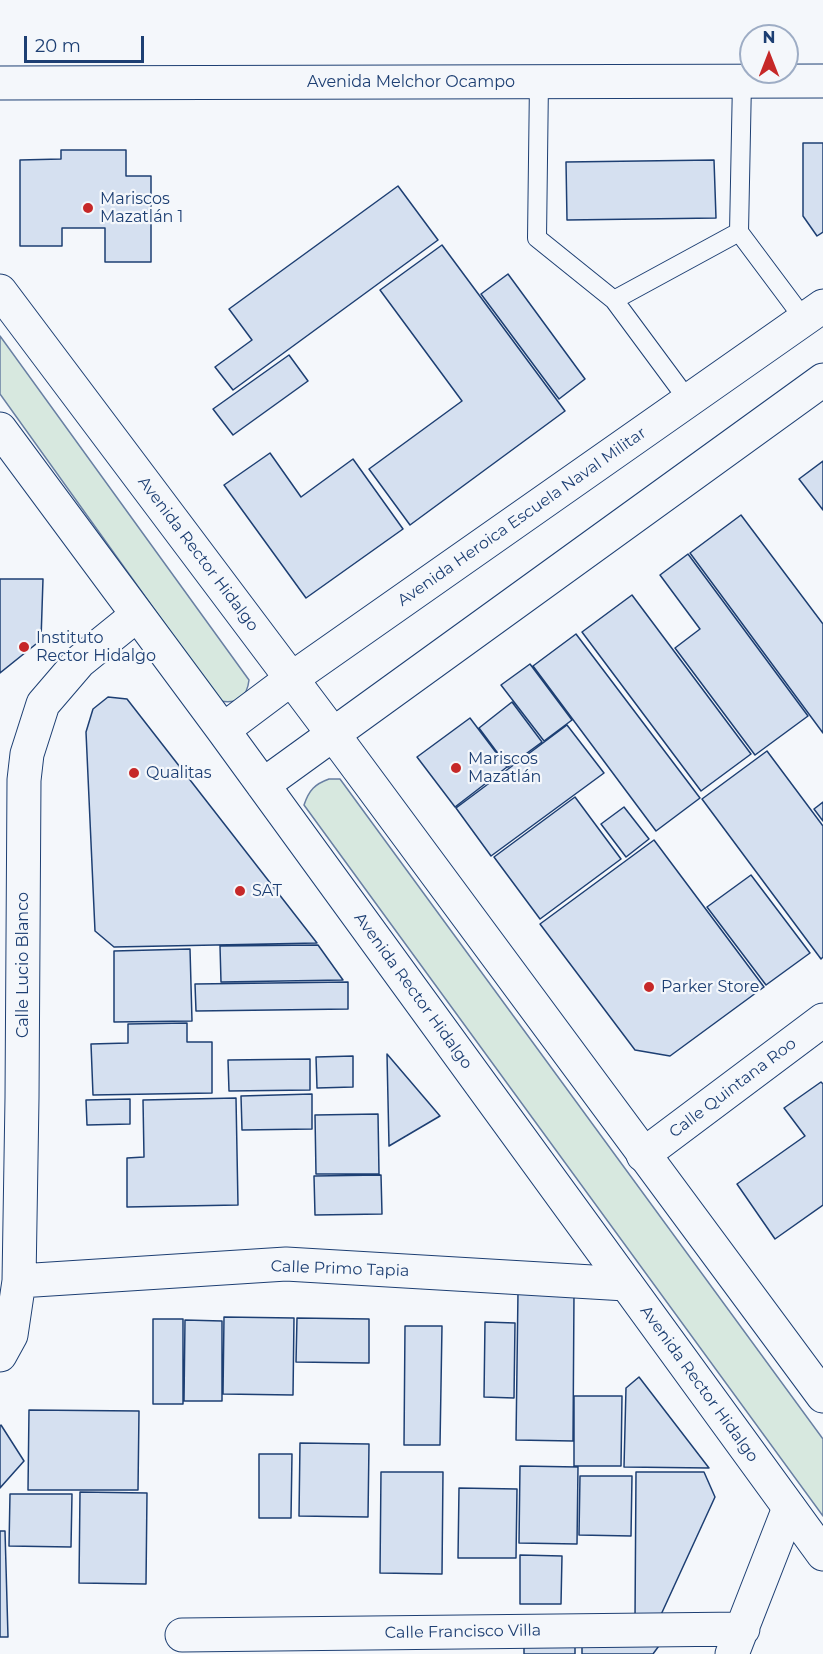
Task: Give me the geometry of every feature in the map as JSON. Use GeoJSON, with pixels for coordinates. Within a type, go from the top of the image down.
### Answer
{"type":"FeatureCollection","features":[{"type":"Feature","properties":{"kind":"street","name":"Avenida Melchor Ocampo"},"geometry":{"type":"LineString","coordinates":[[0,83],[739,81]]}},
{"type":"Feature","properties":{"kind":"street","name":"Avenida Melchor Ocampo"},"geometry":{"type":"LineString","coordinates":[[799,81],[823,81]]}},
{"type":"Feature","properties":{"kind":"street","name":"Avenida Rector Hidalgo"},"geometry":{"type":"LineString","coordinates":[[0,291],[333,734],[823,1396]]}},
{"type":"Feature","properties":{"kind":"street","name":"Avenida Heroica Escuela Naval Militar"},"geometry":{"type":"LineString","coordinates":[[223,730],[291,679],[813,312]]}},
{"type":"Feature","properties":{"kind":"street"},"geometry":{"type":"LineString","coordinates":[[263,784],[823,380]]}},
{"type":"Feature","properties":{"kind":"street","name":"Avenida Rector Hidalgo"},"geometry":{"type":"LineString","coordinates":[[0,429],[263,784],[823,1554]]}},
{"type":"Feature","properties":{"kind":"street","name":"Calle Lucio Blanco"},"geometry":{"type":"LineString","coordinates":[[0,1355],[12,1335],[18,1281],[11,1098],[12,779],[27,754],[43,704],[79,662],[137,615]]}},
{"type":"Feature","properties":{"kind":"street","name":"Calle Quintana Roo"},"geometry":{"type":"LineString","coordinates":[[644,1155],[823,1020]]}},
{"type":"Feature","properties":{"kind":"street","name":"Calle Primo Tapia"},"geometry":{"type":"LineString","coordinates":[[18,1281],[286,1264],[626,1284]]}},
{"type":"Feature","properties":{"kind":"street"},"geometry":{"type":"LineString","coordinates":[[738,1642],[789,1508]]}},
{"type":"Feature","properties":{"kind":"street","name":"Calle Francisco Villa"},"geometry":{"type":"LineString","coordinates":[[182,1635],[738,1642]]}},
{"type":"Feature","properties":{"kind":"lane"},"geometry":{"type":"LineString","coordinates":[[539,81],[537,238],[614,300],[688,400]]}},
{"type":"Feature","properties":{"kind":"lane"},"geometry":{"type":"LineString","coordinates":[[742,84],[739,232],[813,312]]}},
{"type":"Feature","properties":{"kind":"lane"},"geometry":{"type":"LineString","coordinates":[[614,300],[739,232]]}},
{"type":"Feature","properties":{"kind":"shaded area"},"geometry":{"type":"Polygon","coordinates":[[[0,336],[249,680],[246,691],[240,698],[231,702],[220,701],[0,394],[0,336]]]}},
{"type":"Feature","properties":{"kind":"shaded area"},"geometry":{"type":"Polygon","coordinates":[[[329,779],[340,779],[823,1439],[823,1516],[304,805],[313,788],[329,779]]]}},
{"type":"Feature","properties":{"kind":"building"},"geometry":{"type":"Polygon","coordinates":[[[803,143],[823,143],[823,232],[817,236],[803,216],[803,143]]]}},
{"type":"Feature","properties":{"kind":"building"},"geometry":{"type":"Polygon","coordinates":[[[61,150],[126,150],[126,176],[151,176],[151,262],[105,262],[105,228],[62,228],[62,246],[20,246],[20,160],[61,159],[61,150]]]}},
{"type":"Feature","properties":{"kind":"building"},"geometry":{"type":"Polygon","coordinates":[[[714,160],[716,218],[567,220],[566,162],[714,160]]]}},
{"type":"Feature","properties":{"kind":"building"},"geometry":{"type":"Polygon","coordinates":[[[398,186],[438,240],[233,390],[215,367],[252,340],[229,309],[398,186]]]}},
{"type":"Feature","properties":{"kind":"building"},"geometry":{"type":"Polygon","coordinates":[[[442,245],[565,411],[410,525],[369,469],[462,401],[380,290],[442,245]]]}},
{"type":"Feature","properties":{"kind":"building"},"geometry":{"type":"Polygon","coordinates":[[[508,274],[585,379],[559,399],[481,294],[508,274]]]}},
{"type":"Feature","properties":{"kind":"building"},"geometry":{"type":"Polygon","coordinates":[[[289,355],[308,381],[233,435],[213,409],[289,355]]]}},
{"type":"Feature","properties":{"kind":"building"},"geometry":{"type":"Polygon","coordinates":[[[270,453],[301,497],[353,459],[403,529],[306,598],[224,485],[270,453]]]}},
{"type":"Feature","properties":{"kind":"building"},"geometry":{"type":"Polygon","coordinates":[[[823,461],[823,510],[799,479],[823,461]]]}},
{"type":"Feature","properties":{"kind":"building"},"geometry":{"type":"Polygon","coordinates":[[[741,515],[823,624],[823,733],[690,553],[741,515]]]}},
{"type":"Feature","properties":{"kind":"building"},"geometry":{"type":"Polygon","coordinates":[[[688,554],[808,716],[755,755],[675,648],[700,629],[660,575],[688,554]]]}},
{"type":"Feature","properties":{"kind":"building","name":"Instituto Rector Hidalgo"},"geometry":{"type":"Polygon","coordinates":[[[0,579],[43,579],[41,640],[0,673],[0,579]]]}},
{"type":"Feature","properties":{"kind":"building"},"geometry":{"type":"Polygon","coordinates":[[[632,595],[751,754],[701,791],[582,632],[632,595]]]}},
{"type":"Feature","properties":{"kind":"building"},"geometry":{"type":"Polygon","coordinates":[[[576,634],[700,798],[656,831],[533,666],[576,634]]]}},
{"type":"Feature","properties":{"kind":"building"},"geometry":{"type":"Polygon","coordinates":[[[530,664],[572,720],[544,741],[501,685],[530,664]]]}},
{"type":"Feature","properties":{"kind":"building"},"geometry":{"type":"Polygon","coordinates":[[[108,697],[127,699],[317,943],[114,947],[95,931],[86,732],[93,709],[108,697]]]}},
{"type":"Feature","properties":{"kind":"building"},"geometry":{"type":"Polygon","coordinates":[[[512,702],[542,742],[508,767],[479,728],[512,702]]]}},
{"type":"Feature","properties":{"kind":"building"},"geometry":{"type":"Polygon","coordinates":[[[470,718],[507,767],[455,807],[417,757],[470,718]]]}},
{"type":"Feature","properties":{"kind":"building"},"geometry":{"type":"Polygon","coordinates":[[[567,725],[604,773],[491,856],[456,808],[567,725]]]}},
{"type":"Feature","properties":{"kind":"building"},"geometry":{"type":"Polygon","coordinates":[[[767,751],[823,826],[823,957],[821,959],[702,799],[767,751]]]}},
{"type":"Feature","properties":{"kind":"building"},"geometry":{"type":"Polygon","coordinates":[[[575,797],[621,859],[540,919],[494,857],[575,797]]]}},
{"type":"Feature","properties":{"kind":"building"},"geometry":{"type":"Polygon","coordinates":[[[823,802],[823,821],[814,809],[823,802]]]}},
{"type":"Feature","properties":{"kind":"building"},"geometry":{"type":"Polygon","coordinates":[[[624,807],[649,839],[626,857],[601,824],[624,807]]]}},
{"type":"Feature","properties":{"kind":"building"},"geometry":{"type":"Polygon","coordinates":[[[654,840],[764,987],[670,1056],[635,1050],[540,924],[654,840]]]}},
{"type":"Feature","properties":{"kind":"building"},"geometry":{"type":"Polygon","coordinates":[[[751,875],[810,953],[766,985],[707,907],[751,875]]]}},
{"type":"Feature","properties":{"kind":"building"},"geometry":{"type":"Polygon","coordinates":[[[318,945],[343,980],[221,982],[220,946],[318,945]]]}},
{"type":"Feature","properties":{"kind":"building"},"geometry":{"type":"Polygon","coordinates":[[[190,949],[192,1021],[114,1022],[114,951],[190,949]]]}},
{"type":"Feature","properties":{"kind":"building"},"geometry":{"type":"Polygon","coordinates":[[[348,982],[348,1009],[196,1011],[195,984],[348,982]]]}},
{"type":"Feature","properties":{"kind":"building"},"geometry":{"type":"Polygon","coordinates":[[[187,1023],[187,1042],[212,1042],[212,1093],[93,1095],[91,1044],[128,1043],[128,1024],[187,1023]]]}},
{"type":"Feature","properties":{"kind":"building"},"geometry":{"type":"Polygon","coordinates":[[[387,1054],[440,1116],[389,1146],[387,1054]]]}},
{"type":"Feature","properties":{"kind":"building"},"geometry":{"type":"Polygon","coordinates":[[[353,1056],[353,1087],[317,1088],[316,1057],[353,1056]]]}},
{"type":"Feature","properties":{"kind":"building"},"geometry":{"type":"Polygon","coordinates":[[[310,1059],[310,1090],[229,1091],[228,1060],[310,1059]]]}},
{"type":"Feature","properties":{"kind":"building"},"geometry":{"type":"Polygon","coordinates":[[[821,1082],[823,1084],[823,1205],[775,1239],[737,1184],[805,1136],[784,1108],[821,1082]]]}},
{"type":"Feature","properties":{"kind":"building"},"geometry":{"type":"Polygon","coordinates":[[[312,1094],[312,1129],[242,1130],[241,1096],[312,1094]]]}},
{"type":"Feature","properties":{"kind":"building"},"geometry":{"type":"Polygon","coordinates":[[[236,1098],[238,1205],[127,1207],[127,1158],[144,1157],[143,1100],[236,1098]]]}},
{"type":"Feature","properties":{"kind":"building"},"geometry":{"type":"Polygon","coordinates":[[[130,1099],[130,1124],[87,1125],[86,1100],[130,1099]]]}},
{"type":"Feature","properties":{"kind":"building"},"geometry":{"type":"Polygon","coordinates":[[[378,1114],[379,1174],[316,1174],[315,1115],[378,1114]]]}},
{"type":"Feature","properties":{"kind":"building"},"geometry":{"type":"Polygon","coordinates":[[[381,1175],[382,1214],[315,1215],[314,1176],[381,1175]]]}},
{"type":"Feature","properties":{"kind":"building"},"geometry":{"type":"Polygon","coordinates":[[[518,1292],[574,1293],[573,1441],[516,1440],[518,1292]]]}},
{"type":"Feature","properties":{"kind":"building"},"geometry":{"type":"Polygon","coordinates":[[[224,1317],[294,1318],[293,1395],[223,1394],[224,1317]]]}},
{"type":"Feature","properties":{"kind":"building"},"geometry":{"type":"Polygon","coordinates":[[[297,1318],[369,1319],[369,1363],[296,1362],[297,1318]]]}},
{"type":"Feature","properties":{"kind":"building"},"geometry":{"type":"Polygon","coordinates":[[[153,1319],[183,1319],[183,1404],[153,1404],[153,1319]]]}},
{"type":"Feature","properties":{"kind":"building"},"geometry":{"type":"Polygon","coordinates":[[[185,1320],[222,1321],[222,1401],[184,1401],[185,1320]]]}},
{"type":"Feature","properties":{"kind":"building"},"geometry":{"type":"Polygon","coordinates":[[[485,1322],[515,1323],[514,1398],[484,1397],[485,1322]]]}},
{"type":"Feature","properties":{"kind":"building"},"geometry":{"type":"Polygon","coordinates":[[[405,1326],[442,1326],[440,1445],[404,1445],[405,1326]]]}},
{"type":"Feature","properties":{"kind":"building"},"geometry":{"type":"Polygon","coordinates":[[[639,1377],[709,1468],[624,1467],[626,1388],[639,1377]]]}},
{"type":"Feature","properties":{"kind":"building"},"geometry":{"type":"Polygon","coordinates":[[[574,1396],[622,1396],[621,1466],[574,1466],[574,1396]]]}},
{"type":"Feature","properties":{"kind":"building"},"geometry":{"type":"Polygon","coordinates":[[[29,1410],[139,1411],[138,1490],[28,1490],[29,1410]]]}},
{"type":"Feature","properties":{"kind":"building"},"geometry":{"type":"Polygon","coordinates":[[[0,1426],[24,1461],[0,1488],[0,1426]]]}},
{"type":"Feature","properties":{"kind":"building"},"geometry":{"type":"Polygon","coordinates":[[[300,1443],[369,1444],[368,1517],[299,1516],[300,1443]]]}},
{"type":"Feature","properties":{"kind":"building"},"geometry":{"type":"Polygon","coordinates":[[[259,1454],[292,1454],[291,1518],[259,1518],[259,1454]]]}},
{"type":"Feature","properties":{"kind":"building"},"geometry":{"type":"Polygon","coordinates":[[[520,1466],[578,1467],[577,1544],[519,1543],[520,1466]]]}},
{"type":"Feature","properties":{"kind":"building"},"geometry":{"type":"Polygon","coordinates":[[[381,1472],[443,1472],[442,1574],[380,1573],[381,1472]]]}},
{"type":"Feature","properties":{"kind":"building"},"geometry":{"type":"Polygon","coordinates":[[[636,1472],[704,1472],[715,1497],[659,1619],[635,1619],[636,1472]]]}},
{"type":"Feature","properties":{"kind":"building"},"geometry":{"type":"Polygon","coordinates":[[[580,1476],[632,1476],[631,1536],[579,1535],[580,1476]]]}},
{"type":"Feature","properties":{"kind":"building"},"geometry":{"type":"Polygon","coordinates":[[[459,1488],[517,1489],[516,1558],[458,1558],[459,1488]]]}},
{"type":"Feature","properties":{"kind":"building"},"geometry":{"type":"Polygon","coordinates":[[[80,1492],[147,1493],[146,1584],[79,1583],[80,1492]]]}},
{"type":"Feature","properties":{"kind":"building"},"geometry":{"type":"Polygon","coordinates":[[[10,1494],[72,1494],[71,1547],[9,1546],[10,1494]]]}},
{"type":"Feature","properties":{"kind":"building"},"geometry":{"type":"Polygon","coordinates":[[[0,1531],[5,1531],[8,1637],[0,1637],[0,1531]]]}},
{"type":"Feature","properties":{"kind":"building"},"geometry":{"type":"Polygon","coordinates":[[[520,1555],[562,1556],[561,1604],[520,1604],[520,1555]]]}},
{"type":"Feature","properties":{"kind":"building"},"geometry":{"type":"Polygon","coordinates":[[[582,1643],[661,1643],[653,1654],[582,1654],[582,1643]]]}},
{"type":"Feature","properties":{"kind":"building"},"geometry":{"type":"Polygon","coordinates":[[[524,1645],[575,1645],[575,1654],[524,1654],[524,1645]]]}},
{"type":"Feature","properties":{"kind":"place","name":"Mariscos Mazatlán 1"},"geometry":{"type":"Point","coordinates":[88,208]}},
{"type":"Feature","properties":{"kind":"place","name":"Instituto Rector Hidalgo"},"geometry":{"type":"Point","coordinates":[24,647]}},
{"type":"Feature","properties":{"kind":"place","name":"Mariscos Mazatlán"},"geometry":{"type":"Point","coordinates":[456,768]}},
{"type":"Feature","properties":{"kind":"place","name":"Qualitas"},"geometry":{"type":"Point","coordinates":[134,773]}},
{"type":"Feature","properties":{"kind":"place","name":"SAT"},"geometry":{"type":"Point","coordinates":[240,891]}},
{"type":"Feature","properties":{"kind":"place","name":"Parker Store"},"geometry":{"type":"Point","coordinates":[649,987]}}]}
